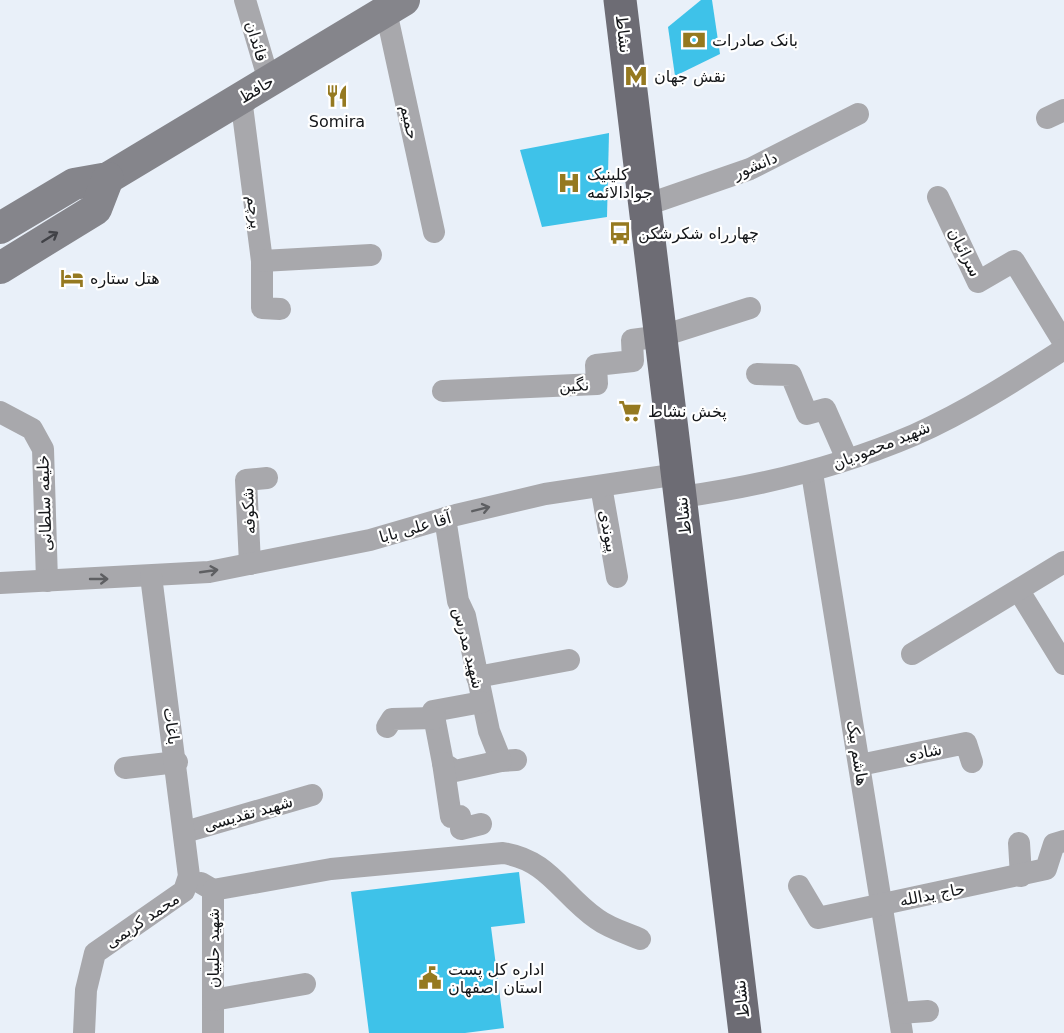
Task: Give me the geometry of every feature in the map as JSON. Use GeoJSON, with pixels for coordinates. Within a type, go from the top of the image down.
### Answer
{"type":"FeatureCollection","features":[{"type":"Feature","properties":{"kind":"main road","name":"نشاط"},"geometry":{"type":"LineString","coordinates":[[620,1],[745,1033]]}},
{"type":"Feature","properties":{"kind":"street","name":"قائدان"},"geometry":{"type":"LineString","coordinates":[[245,0],[269,81]]}},
{"type":"Feature","properties":{"kind":"street","name":"حافظ"},"geometry":{"type":"LineString","coordinates":[[0,228],[74,184],[108,178],[395,6]]}},
{"type":"Feature","properties":{"kind":"street","name":"حمیم"},"geometry":{"type":"LineString","coordinates":[[395,6],[434,232]]}},
{"type":"Feature","properties":{"kind":"street","name":"پرچم"},"geometry":{"type":"LineString","coordinates":[[241,98],[262,261],[261,308],[280,309]]}},
{"type":"Feature","properties":{"kind":"street","name":"دانشور"},"geometry":{"type":"LineString","coordinates":[[646,205],[750,169],[858,114]]}},
{"type":"Feature","properties":{"kind":"street"},"geometry":{"type":"LineString","coordinates":[[0,268],[96,209],[108,178]]}},
{"type":"Feature","properties":{"kind":"street","name":"سرائیان"},"geometry":{"type":"LineString","coordinates":[[938,197],[978,282],[1014,261],[1064,343]]}},
{"type":"Feature","properties":{"kind":"street"},"geometry":{"type":"LineString","coordinates":[[262,261],[371,255]]}},
{"type":"Feature","properties":{"kind":"street"},"geometry":{"type":"LineString","coordinates":[[662,336],[750,308]]}},
{"type":"Feature","properties":{"kind":"street","name":"نگین"},"geometry":{"type":"LineString","coordinates":[[443,391],[597,384],[596,365],[633,361],[632,340],[662,336]]}},
{"type":"Feature","properties":{"kind":"street","name":"شهید محمودیان"},"geometry":{"type":"LineString","coordinates":[[680,485],[812,472],[915,435],[1019,378],[1064,350]]}},
{"type":"Feature","properties":{"kind":"street"},"geometry":{"type":"LineString","coordinates":[[757,374],[791,375],[807,414],[825,408],[847,459]]}},
{"type":"Feature","properties":{"kind":"street","name":"خلیفه سلطانی"},"geometry":{"type":"LineString","coordinates":[[0,412],[32,429],[43,449],[47,581]]}},
{"type":"Feature","properties":{"kind":"street","name":"هاشم بیک"},"geometry":{"type":"LineString","coordinates":[[812,472],[901,1023]]}},
{"type":"Feature","properties":{"kind":"street","name":"شکوفه"},"geometry":{"type":"LineString","coordinates":[[250,564],[246,480],[267,478]]}},
{"type":"Feature","properties":{"kind":"street","name":"آقا علی بابا"},"geometry":{"type":"LineString","coordinates":[[151,576],[209,572],[370,540],[445,518],[545,494],[601,486],[680,485]]}},
{"type":"Feature","properties":{"kind":"street","name":"پیوندی"},"geometry":{"type":"LineString","coordinates":[[601,486],[617,577]]}},
{"type":"Feature","properties":{"kind":"street","name":"شهید مدرس"},"geometry":{"type":"LineString","coordinates":[[437,768],[455,771],[508,760],[489,730],[465,616],[458,601],[445,518]]}},
{"type":"Feature","properties":{"kind":"street"},"geometry":{"type":"LineString","coordinates":[[912,654],[1064,562]]}},
{"type":"Feature","properties":{"kind":"street"},"geometry":{"type":"LineString","coordinates":[[0,583],[151,576]]}},
{"type":"Feature","properties":{"kind":"street","name":"باغات"},"geometry":{"type":"LineString","coordinates":[[151,576],[177,762],[189,876]]}},
{"type":"Feature","properties":{"kind":"street"},"geometry":{"type":"LineString","coordinates":[[1019,591],[1064,664]]}},
{"type":"Feature","properties":{"kind":"street"},"geometry":{"type":"LineString","coordinates":[[477,676],[569,660]]}},
{"type":"Feature","properties":{"kind":"street"},"geometry":{"type":"LineString","coordinates":[[481,824],[461,829],[460,816],[451,817],[437,768],[434,710],[482,702]]}},
{"type":"Feature","properties":{"kind":"street"},"geometry":{"type":"LineString","coordinates":[[387,727],[392,720],[435,718]]}},
{"type":"Feature","properties":{"kind":"street","name":"شادی"},"geometry":{"type":"LineString","coordinates":[[860,765],[966,743],[972,762]]}},
{"type":"Feature","properties":{"kind":"street"},"geometry":{"type":"LineString","coordinates":[[125,768],[177,762]]}},
{"type":"Feature","properties":{"kind":"street","name":"شهید تقدیسی"},"geometry":{"type":"LineString","coordinates":[[184,832],[312,795]]}},
{"type":"Feature","properties":{"kind":"street","name":"حاج یدالله"},"geometry":{"type":"LineString","coordinates":[[799,885],[818,918],[1022,876],[1046,869],[1054,844],[1064,841]]}},
{"type":"Feature","properties":{"kind":"street"},"geometry":{"type":"LineString","coordinates":[[1019,843],[1022,876]]}},
{"type":"Feature","properties":{"kind":"street"},"geometry":{"type":"LineString","coordinates":[[213,890],[331,869],[503,853],[524,856],[542,868],[598,921],[640,939]]}},
{"type":"Feature","properties":{"kind":"street","name":"شهید حلبیان"},"geometry":{"type":"LineString","coordinates":[[189,876],[213,890],[213,1033]]}},
{"type":"Feature","properties":{"kind":"street","name":"محمد کریمی"},"geometry":{"type":"LineString","coordinates":[[84,1033],[86,990],[95,952],[184,891],[189,876]]}},
{"type":"Feature","properties":{"kind":"street"},"geometry":{"type":"LineString","coordinates":[[213,1000],[305,984]]}},
{"type":"Feature","properties":{"kind":"street"},"geometry":{"type":"LineString","coordinates":[[901,1023],[928,1011]]}},
{"type":"Feature","properties":{"kind":"building","name":"بانک صادرات"},"geometry":{"type":"Polygon","coordinates":[[[701,0],[712,0],[720,54],[675,76],[668,27],[701,0]]]}},
{"type":"Feature","properties":{"kind":"building","name":"کلینیک جوادالائمه"},"geometry":{"type":"Polygon","coordinates":[[[609,133],[607,217],[542,227],[520,150],[609,133]]]}},
{"type":"Feature","properties":{"kind":"building","name":"اداره کل پست استان اصفهان"},"geometry":{"type":"Polygon","coordinates":[[[519,872],[525,923],[491,927],[504,1028],[465,1033],[369,1033],[351,892],[519,872]]]}},
{"type":"Feature","properties":{"kind":"place","name":"بانک صادرات"},"geometry":{"type":"Point","coordinates":[694,40]}},
{"type":"Feature","properties":{"kind":"place","name":"نقش جهان"},"geometry":{"type":"Point","coordinates":[636,76]}},
{"type":"Feature","properties":{"kind":"place","name":"Somira"},"geometry":{"type":"Point","coordinates":[337,96]}},
{"type":"Feature","properties":{"kind":"place","name":"کلینیک جوادالائمه"},"geometry":{"type":"Point","coordinates":[569,183]}},
{"type":"Feature","properties":{"kind":"place","name":"چهارراه شکرشکن"},"geometry":{"type":"Point","coordinates":[620,233]}},
{"type":"Feature","properties":{"kind":"place","name":"هتل ستاره"},"geometry":{"type":"Point","coordinates":[72,278]}},
{"type":"Feature","properties":{"kind":"place","name":"پخش نشاط"},"geometry":{"type":"Point","coordinates":[630,411]}},
{"type":"Feature","properties":{"kind":"place","name":"اداره کل پست استان اصفهان"},"geometry":{"type":"Point","coordinates":[430,978]}}]}
